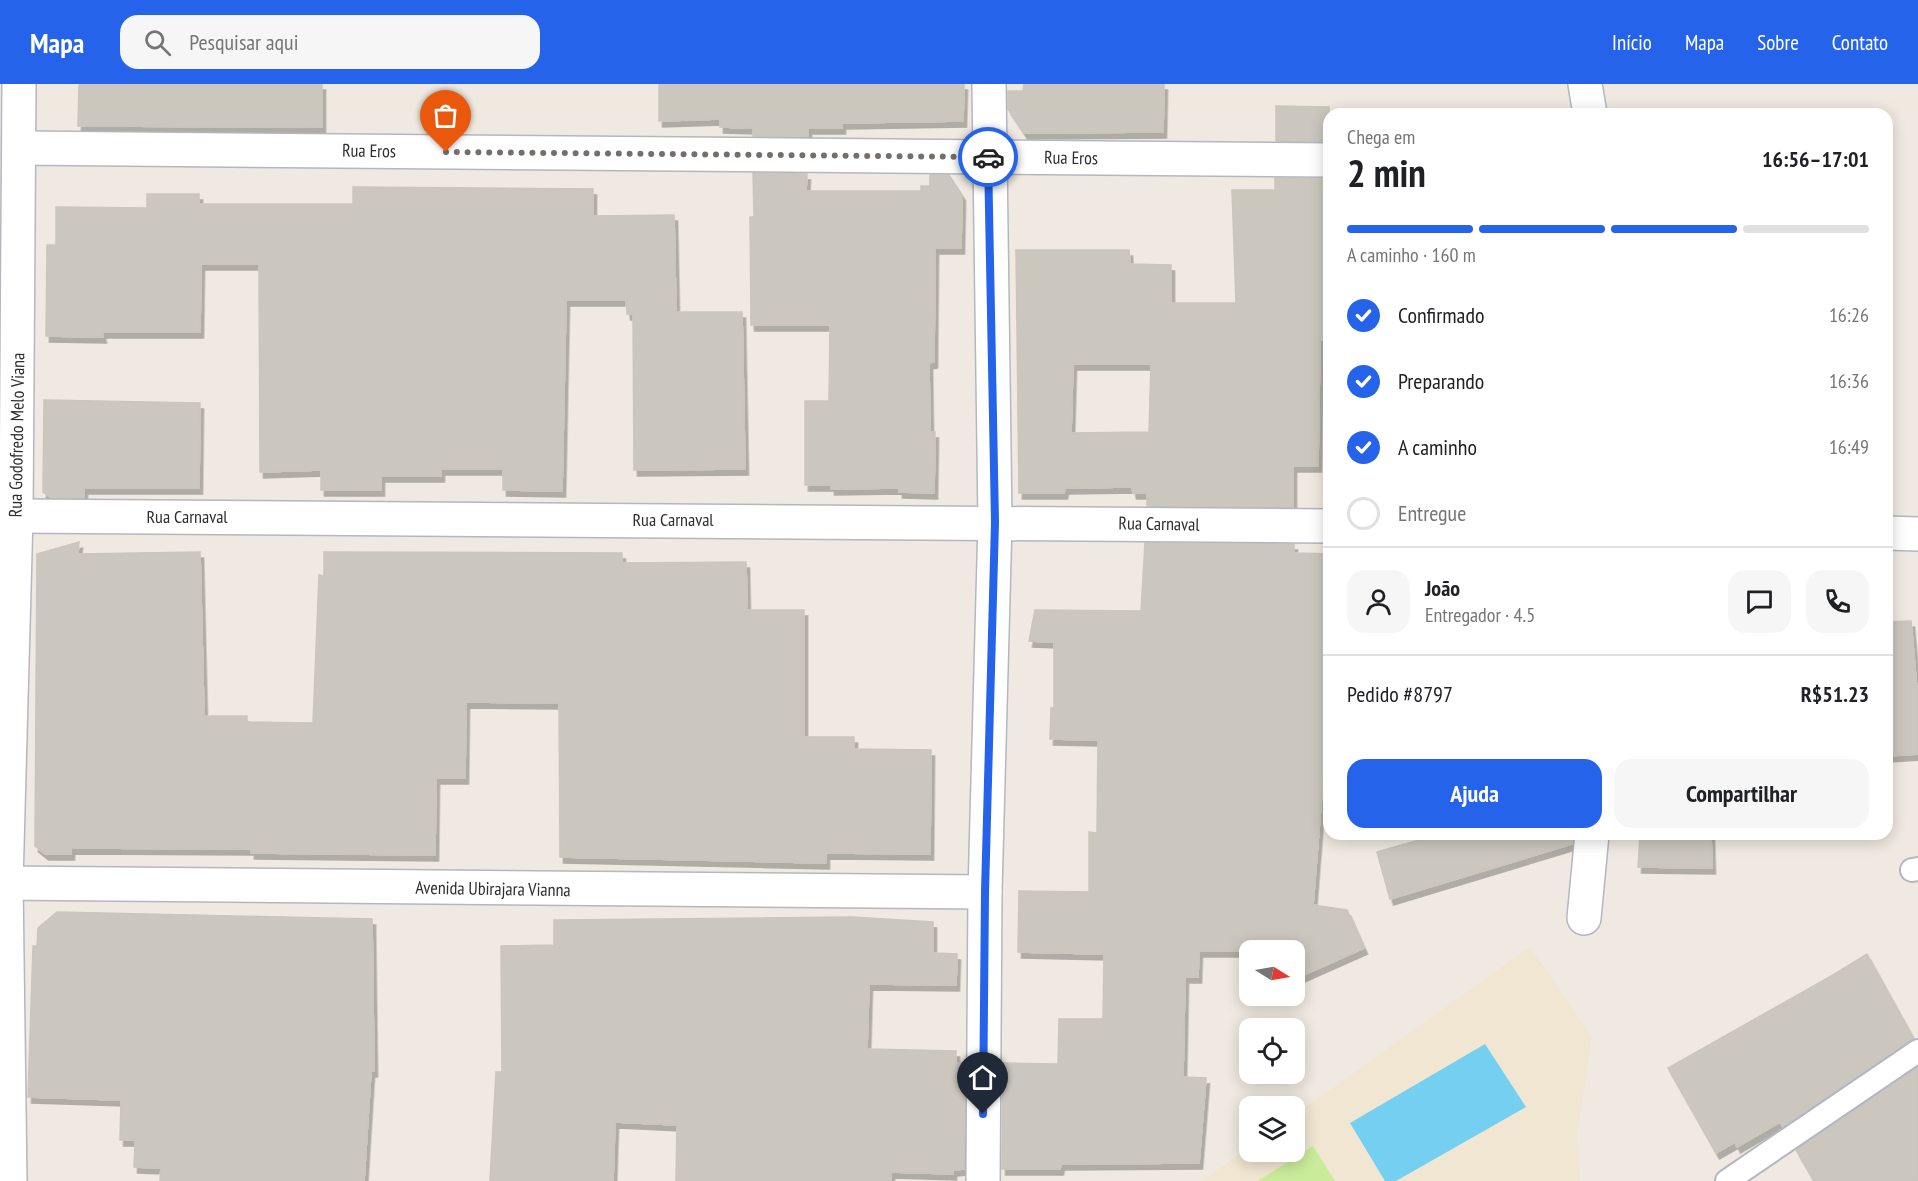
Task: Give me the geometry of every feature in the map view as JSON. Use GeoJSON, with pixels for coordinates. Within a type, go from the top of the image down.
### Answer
{"type":"FeatureCollection","features":[{"type":"Feature","properties":{"kind":"street","name":"Rua Godofredo Melo Viana"},"geometry":{"type":"LineString","coordinates":[[10,1181],[3,883],[16,516],[21,148],[19,84]]}},
{"type":"Feature","properties":{"kind":"street"},"geometry":{"type":"LineString","coordinates":[[983,1181],[985,892],[995,522],[989,84]]}},
{"type":"Feature","properties":{"kind":"street"},"geometry":{"type":"LineString","coordinates":[[1585,84],[1589,108]]}},
{"type":"Feature","properties":{"kind":"street","name":"Rua Eros"},"geometry":{"type":"LineString","coordinates":[[21,148],[1323,160]]}},
{"type":"Feature","properties":{"kind":"street","name":"Rua Carnaval"},"geometry":{"type":"LineString","coordinates":[[16,516],[1323,526]]}},
{"type":"Feature","properties":{"kind":"street"},"geometry":{"type":"LineString","coordinates":[[1893,533],[1918,534]]}},
{"type":"Feature","properties":{"kind":"street"},"geometry":{"type":"LineString","coordinates":[[1584,918],[1591,840]]}},
{"type":"Feature","properties":{"kind":"street","name":"Avenida Ubirajara Vianna"},"geometry":{"type":"LineString","coordinates":[[3,883],[454,889],[985,892]]}},
{"type":"Feature","properties":{"kind":"lane"},"geometry":{"type":"LineString","coordinates":[[1727,1181],[1918,1051]]}},
{"type":"Feature","properties":{"kind":"shaded area"},"geometry":{"type":"Polygon","coordinates":[[[1530,947],[1592,1037],[1577,1135],[1580,1181],[1202,1181],[1239,1154],[1239,1162],[1305,1162],[1305,1108],[1530,947]]]}},
{"type":"Feature","properties":{"kind":"green space"},"geometry":{"type":"Polygon","coordinates":[[[1313,1146],[1335,1181],[1258,1181],[1288,1162],[1305,1162],[1305,1151],[1313,1146]]]}},
{"type":"Feature","properties":{"kind":"water"},"geometry":{"type":"Polygon","coordinates":[[[1485,1044],[1526,1107],[1396,1181],[1385,1181],[1350,1123],[1485,1044]]]}},
{"type":"Feature","properties":{"kind":"building"},"geometry":{"type":"Polygon","coordinates":[[[322,84],[322,127],[78,126],[79,85],[322,84]]]}},
{"type":"Feature","properties":{"kind":"building"},"geometry":{"type":"Polygon","coordinates":[[[659,84],[964,84],[963,121],[842,123],[842,128],[808,128],[808,136],[753,136],[753,128],[720,127],[720,119],[659,121],[659,84]]]}},
{"type":"Feature","properties":{"kind":"building"},"geometry":{"type":"Polygon","coordinates":[[[1024,84],[1164,84],[1163,132],[1024,133],[1008,109],[1008,91],[1023,91],[1024,84]]]}},
{"type":"Feature","properties":{"kind":"building"},"geometry":{"type":"Polygon","coordinates":[[[1276,106],[1329,107],[1323,108],[1323,141],[1276,141],[1276,106]]]}},
{"type":"Feature","properties":{"kind":"building"},"geometry":{"type":"Polygon","coordinates":[[[753,173],[807,174],[806,191],[921,191],[921,186],[930,186],[930,175],[949,175],[962,195],[961,248],[935,248],[934,362],[929,363],[930,432],[935,432],[934,493],[899,492],[899,488],[831,489],[831,485],[805,485],[805,401],[829,401],[830,325],[751,325],[750,217],[754,217],[753,173]]]}},
{"type":"Feature","properties":{"kind":"building"},"geometry":{"type":"Polygon","coordinates":[[[1275,178],[1323,179],[1323,340],[1320,340],[1318,466],[1293,466],[1293,507],[1147,506],[1147,493],[1133,493],[1132,487],[1065,488],[1064,493],[1019,493],[1016,250],[1129,250],[1130,264],[1171,265],[1171,303],[1236,303],[1232,190],[1275,190],[1275,178]],[[1073,364],[1071,433],[1149,432],[1151,364],[1073,364]]]}},
{"type":"Feature","properties":{"kind":"building"},"geometry":{"type":"Polygon","coordinates":[[[353,187],[593,189],[593,216],[674,215],[676,312],[742,312],[745,469],[634,470],[633,314],[627,314],[626,300],[566,300],[562,491],[503,490],[503,469],[441,469],[441,476],[381,476],[381,490],[321,490],[321,470],[260,472],[259,264],[201,264],[200,332],[102,332],[103,337],[46,336],[47,245],[56,245],[56,207],[147,208],[147,194],[199,194],[199,204],[353,204],[353,187]]]}},
{"type":"Feature","properties":{"kind":"building"},"geometry":{"type":"Polygon","coordinates":[[[44,400],[200,403],[199,488],[84,488],[84,498],[52,498],[43,492],[44,400]]]}},
{"type":"Feature","properties":{"kind":"building"},"geometry":{"type":"Polygon","coordinates":[[[79,542],[78,554],[200,552],[204,716],[247,716],[247,722],[313,723],[319,575],[324,576],[324,552],[622,553],[622,563],[746,562],[747,610],[804,610],[804,737],[854,737],[854,749],[931,750],[930,854],[826,853],[826,863],[560,857],[559,703],[466,702],[465,778],[436,778],[435,855],[251,853],[251,849],[71,848],[71,854],[45,854],[35,846],[37,554],[79,542]]]}},
{"type":"Feature","properties":{"kind":"building"},"geometry":{"type":"Polygon","coordinates":[[[1145,543],[1294,544],[1294,553],[1323,554],[1323,779],[1313,905],[1347,910],[1364,948],[1305,974],[1305,940],[1239,940],[1239,951],[1199,951],[1198,977],[1185,977],[1183,1077],[1206,1078],[1199,1163],[1061,1164],[1060,1169],[1002,1169],[1003,1063],[1058,1064],[1059,1019],[1103,1019],[1104,954],[1018,952],[1019,891],[1089,892],[1089,832],[1097,833],[1098,740],[1050,739],[1051,708],[1054,708],[1054,642],[1029,641],[1035,610],[1141,611],[1145,543]]]}},
{"type":"Feature","properties":{"kind":"building"},"geometry":{"type":"Polygon","coordinates":[[[1911,621],[1918,702],[1918,754],[1893,756],[1893,622],[1911,621]]]}},
{"type":"Feature","properties":{"kind":"building"},"geometry":{"type":"Polygon","coordinates":[[[1419,840],[1572,840],[1572,844],[1390,899],[1377,852],[1419,840]]]}},
{"type":"Feature","properties":{"kind":"building"},"geometry":{"type":"Polygon","coordinates":[[[1640,840],[1711,840],[1712,868],[1638,867],[1640,840]]]}},
{"type":"Feature","properties":{"kind":"building"},"geometry":{"type":"Polygon","coordinates":[[[57,912],[372,919],[374,1071],[371,1071],[364,1181],[160,1181],[161,1168],[134,1167],[135,1140],[120,1140],[121,1100],[28,1097],[33,946],[37,946],[38,928],[57,912]]]}},
{"type":"Feature","properties":{"kind":"building"},"geometry":{"type":"Polygon","coordinates":[[[852,917],[933,922],[933,953],[957,954],[956,985],[869,984],[867,1049],[956,1051],[956,1063],[965,1063],[964,1169],[953,1170],[953,1174],[891,1172],[891,1181],[676,1181],[677,1125],[615,1122],[613,1181],[490,1181],[496,1072],[502,1072],[501,946],[554,945],[554,920],[852,917]]]}},
{"type":"Feature","properties":{"kind":"building"},"geometry":{"type":"Polygon","coordinates":[[[1867,954],[1914,1039],[1783,1127],[1780,1122],[1737,1147],[1735,1142],[1716,1153],[1668,1068],[1867,954]]]}},
{"type":"Feature","properties":{"kind":"building"},"geometry":{"type":"Polygon","coordinates":[[[1918,1067],[1918,1181],[1814,1181],[1796,1150],[1918,1067]]]}},
{"type":"Feature","properties":{"kind":"way so far"},"geometry":{"type":"LineString","coordinates":[[446,152],[988,157]]}},
{"type":"Feature","properties":{"kind":"route"},"geometry":{"type":"LineString","coordinates":[[983,1114],[985,892],[995,522],[988,157]]}}]}
